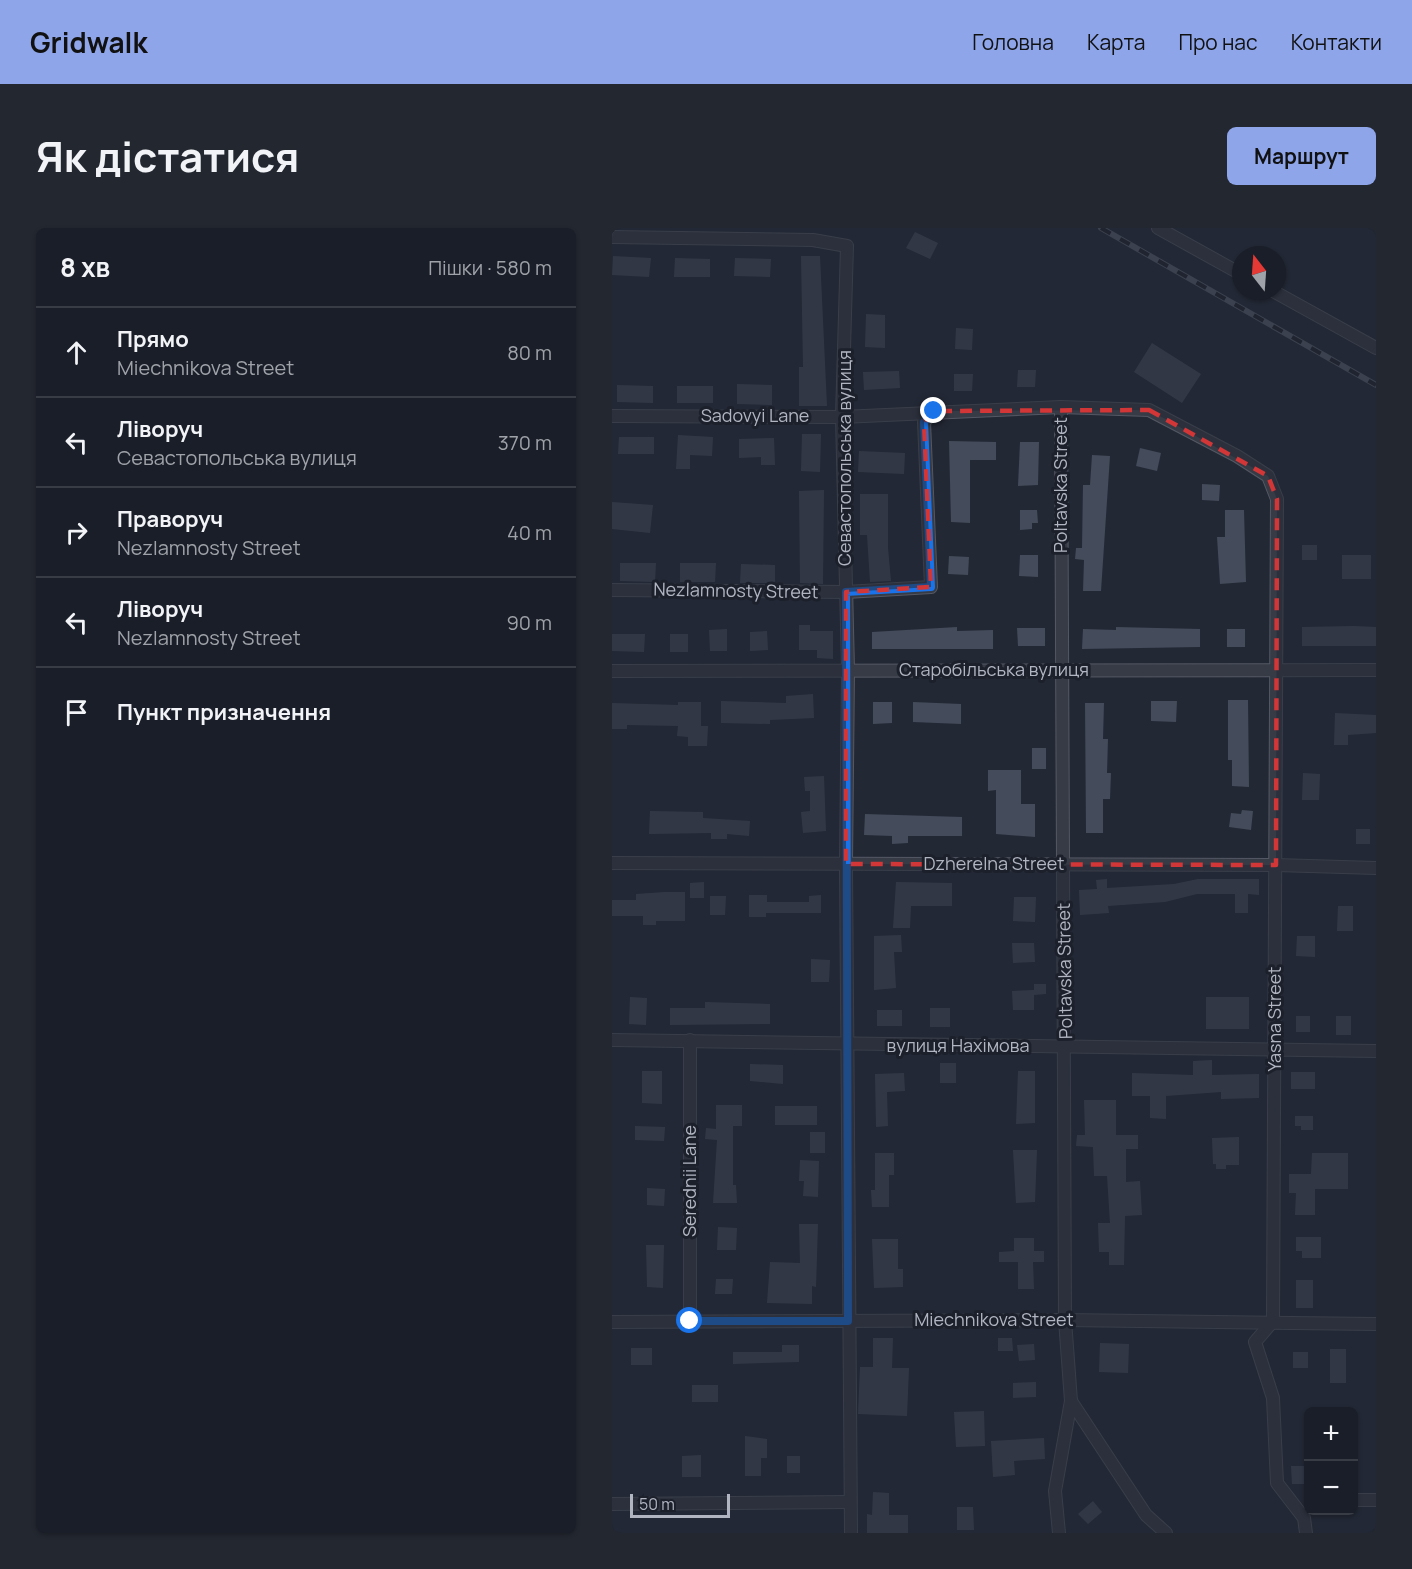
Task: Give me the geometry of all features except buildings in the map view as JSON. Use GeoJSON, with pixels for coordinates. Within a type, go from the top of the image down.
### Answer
{"type":"FeatureCollection","features":[{"type":"Feature","properties":{"kind":"street"},"geometry":{"type":"LineString","coordinates":[[1158,228],[1232,268]]}},
{"type":"Feature","properties":{"kind":"street","name":"Севастопольська вулиця"},"geometry":{"type":"LineString","coordinates":[[612,237],[813,240],[847,246],[842,417],[848,670],[846,864],[851,1533]]}},
{"type":"Feature","properties":{"kind":"street"},"geometry":{"type":"LineString","coordinates":[[1286,298],[1376,348]]}},
{"type":"Feature","properties":{"kind":"street","name":"Sadovyi Lane"},"geometry":{"type":"LineString","coordinates":[[612,416],[842,417],[1061,407],[1149,410],[1237,456],[1268,476],[1274,486]]}},
{"type":"Feature","properties":{"kind":"street","name":"Poltavska Street"},"geometry":{"type":"LineString","coordinates":[[1059,1533],[1055,1491],[1071,1401],[1065,1320],[1061,407]]}},
{"type":"Feature","properties":{"kind":"street","name":"Nezlamnosty Street"},"geometry":{"type":"LineString","coordinates":[[612,590],[846,592],[931,587],[924,422],[934,411]]}},
{"type":"Feature","properties":{"kind":"street","name":"Yasna Street"},"geometry":{"type":"LineString","coordinates":[[1273,1321],[1277,499],[1274,486]]}},
{"type":"Feature","properties":{"kind":"street","name":"Старобільська вулиця"},"geometry":{"type":"LineString","coordinates":[[612,671],[1376,670]]}},
{"type":"Feature","properties":{"kind":"street","name":"Dzherelna Street"},"geometry":{"type":"LineString","coordinates":[[612,863],[1276,865],[1376,868]]}},
{"type":"Feature","properties":{"kind":"street","name":"вулиця Нахімова"},"geometry":{"type":"LineString","coordinates":[[612,1040],[690,1040],[848,1046],[1065,1046],[1376,1051]]}},
{"type":"Feature","properties":{"kind":"street","name":"Serednii Lane"},"geometry":{"type":"LineString","coordinates":[[690,1040],[690,1321]]}},
{"type":"Feature","properties":{"kind":"street","name":"Miechnikova Street"},"geometry":{"type":"LineString","coordinates":[[612,1322],[1065,1320],[1376,1324]]}},
{"type":"Feature","properties":{"kind":"street"},"geometry":{"type":"LineString","coordinates":[[1273,1321],[1255,1342],[1273,1398],[1277,1483],[1303,1509],[1306,1533]]}},
{"type":"Feature","properties":{"kind":"street"},"geometry":{"type":"LineString","coordinates":[[1071,1401],[1146,1515],[1166,1533]]}},
{"type":"Feature","properties":{"kind":"street"},"geometry":{"type":"LineString","coordinates":[[1358,1500],[1376,1500]]}},
{"type":"Feature","properties":{"kind":"street"},"geometry":{"type":"LineString","coordinates":[[612,1504],[850,1502]]}},
{"type":"Feature","properties":{"kind":"highlighted area"},"geometry":{"type":"Polygon","coordinates":[[[1149,410],[1268,476],[1277,499],[1276,865],[846,864],[846,592],[931,587],[924,422],[934,411],[1149,410]]]}},
{"type":"Feature","properties":{"kind":"railway"},"geometry":{"type":"LineString","coordinates":[[1101,228],[1376,385]]}},
{"type":"Feature","properties":{"kind":"route"},"geometry":{"type":"LineString","coordinates":[[690,1321],[848,1321],[846,592],[931,587],[924,422],[934,411]]}}]}
